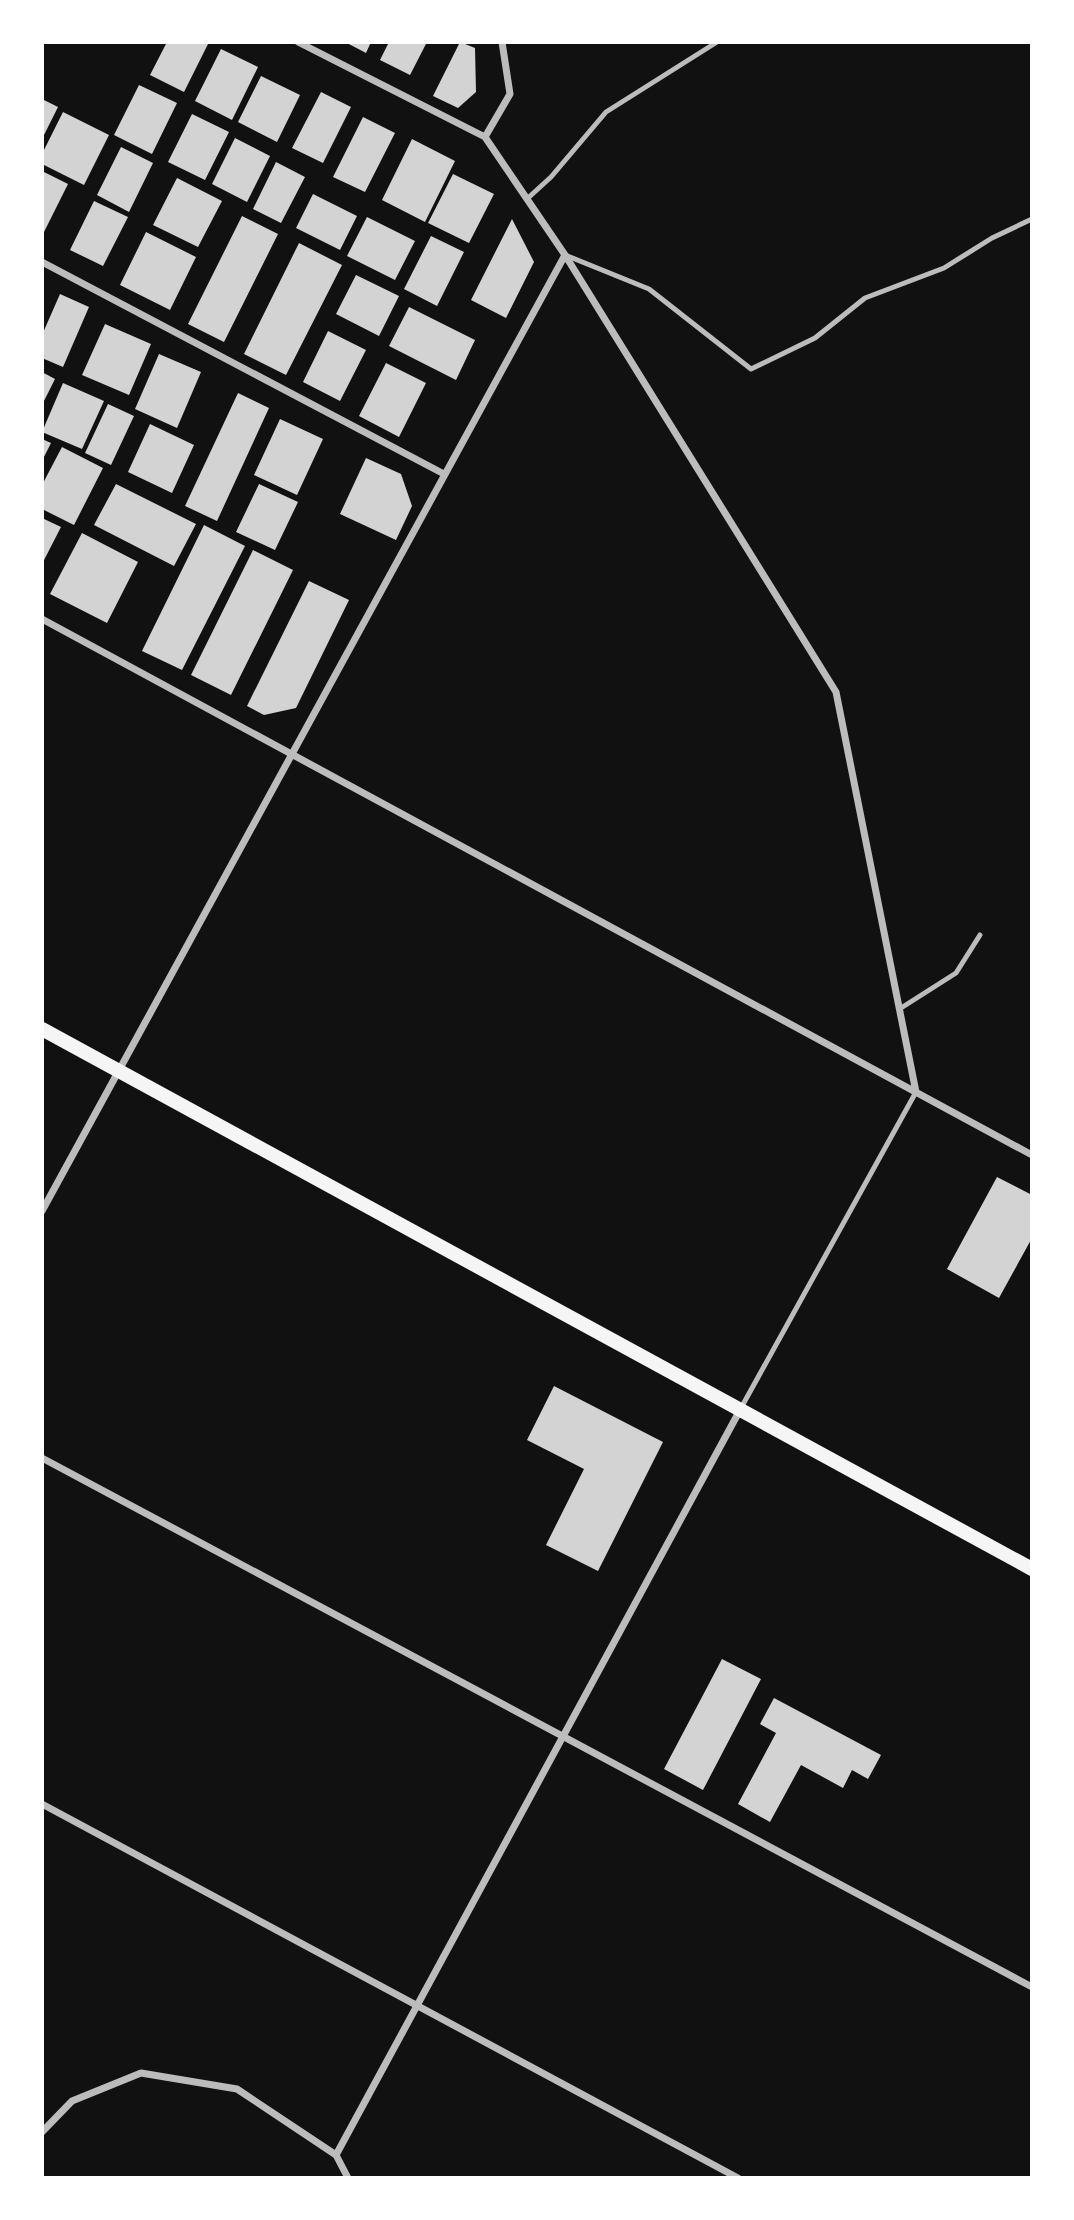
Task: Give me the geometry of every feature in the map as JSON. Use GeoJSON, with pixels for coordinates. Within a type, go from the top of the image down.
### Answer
{"type":"FeatureCollection","features":[{"type":"Feature","properties":{"kind":"main road"},"geometry":{"type":"LineString","coordinates":[[42,1029],[1032,1569]]}},
{"type":"Feature","properties":{"kind":"street"},"geometry":{"type":"LineString","coordinates":[[299,42],[485,138],[565,255],[836,692],[916,1092]]}},
{"type":"Feature","properties":{"kind":"street"},"geometry":{"type":"LineString","coordinates":[[485,138],[510,94],[502,42]]}},
{"type":"Feature","properties":{"kind":"street"},"geometry":{"type":"LineString","coordinates":[[42,1211],[565,255]]}},
{"type":"Feature","properties":{"kind":"street"},"geometry":{"type":"LineString","coordinates":[[42,262],[444,474]]}},
{"type":"Feature","properties":{"kind":"street"},"geometry":{"type":"LineString","coordinates":[[42,619],[1032,1155]]}},
{"type":"Feature","properties":{"kind":"street"},"geometry":{"type":"LineString","coordinates":[[336,2155],[740,1410]]}},
{"type":"Feature","properties":{"kind":"street"},"geometry":{"type":"LineString","coordinates":[[42,1458],[1032,1987]]}},
{"type":"Feature","properties":{"kind":"street"},"geometry":{"type":"LineString","coordinates":[[42,1804],[738,2178]]}},
{"type":"Feature","properties":{"kind":"street"},"geometry":{"type":"LineString","coordinates":[[42,2132],[72,2101],[141,2073],[237,2089],[336,2155],[348,2178]]}},
{"type":"Feature","properties":{"kind":"lane"},"geometry":{"type":"LineString","coordinates":[[528,198],[551,177],[606,112],[717,42]]}},
{"type":"Feature","properties":{"kind":"lane"},"geometry":{"type":"LineString","coordinates":[[565,255],[649,289],[751,369],[814,338],[865,299],[944,268],[992,238],[1032,219]]}},
{"type":"Feature","properties":{"kind":"lane"},"geometry":{"type":"LineString","coordinates":[[901,1008],[956,973],[980,935]]}},
{"type":"Feature","properties":{"kind":"lane"},"geometry":{"type":"LineString","coordinates":[[740,1410],[916,1092]]}},
{"type":"Feature","properties":{"kind":"building"},"geometry":{"type":"Polygon","coordinates":[[[167,42],[209,42],[184,92],[150,75],[167,42]]]}},
{"type":"Feature","properties":{"kind":"building"},"geometry":{"type":"Polygon","coordinates":[[[345,42],[371,42],[366,53],[345,42]]]}},
{"type":"Feature","properties":{"kind":"building"},"geometry":{"type":"Polygon","coordinates":[[[389,42],[427,42],[410,75],[380,60],[389,42]]]}},
{"type":"Feature","properties":{"kind":"building"},"geometry":{"type":"Polygon","coordinates":[[[460,42],[475,48],[476,92],[458,108],[433,96],[460,42]]]}},
{"type":"Feature","properties":{"kind":"building"},"geometry":{"type":"Polygon","coordinates":[[[221,49],[258,67],[232,120],[195,101],[221,49]]]}},
{"type":"Feature","properties":{"kind":"building"},"geometry":{"type":"Polygon","coordinates":[[[261,76],[300,95],[277,142],[238,122],[261,76]]]}},
{"type":"Feature","properties":{"kind":"building"},"geometry":{"type":"Polygon","coordinates":[[[139,85],[177,103],[152,154],[114,135],[139,85]]]}},
{"type":"Feature","properties":{"kind":"building"},"geometry":{"type":"Polygon","coordinates":[[[321,92],[351,107],[323,163],[292,148],[321,92]]]}},
{"type":"Feature","properties":{"kind":"building"},"geometry":{"type":"Polygon","coordinates":[[[42,99],[58,107],[42,139],[42,99]]]}},
{"type":"Feature","properties":{"kind":"building"},"geometry":{"type":"Polygon","coordinates":[[[63,112],[109,135],[84,185],[42,164],[42,154],[63,112]]]}},
{"type":"Feature","properties":{"kind":"building"},"geometry":{"type":"Polygon","coordinates":[[[192,114],[229,132],[205,180],[168,162],[192,114]]]}},
{"type":"Feature","properties":{"kind":"building"},"geometry":{"type":"Polygon","coordinates":[[[363,117],[395,133],[365,192],[333,177],[363,117]]]}},
{"type":"Feature","properties":{"kind":"building"},"geometry":{"type":"Polygon","coordinates":[[[235,138],[270,156],[247,202],[212,184],[235,138]]]}},
{"type":"Feature","properties":{"kind":"building"},"geometry":{"type":"Polygon","coordinates":[[[412,139],[455,161],[425,222],[382,200],[412,139]]]}},
{"type":"Feature","properties":{"kind":"building"},"geometry":{"type":"Polygon","coordinates":[[[121,147],[153,163],[129,212],[97,195],[121,147]]]}},
{"type":"Feature","properties":{"kind":"building"},"geometry":{"type":"Polygon","coordinates":[[[276,162],[305,177],[281,223],[253,209],[276,162]]]}},
{"type":"Feature","properties":{"kind":"building"},"geometry":{"type":"Polygon","coordinates":[[[42,171],[68,184],[42,236],[42,171]]]}},
{"type":"Feature","properties":{"kind":"building"},"geometry":{"type":"Polygon","coordinates":[[[453,174],[494,194],[469,243],[428,223],[453,174]]]}},
{"type":"Feature","properties":{"kind":"building"},"geometry":{"type":"Polygon","coordinates":[[[177,178],[222,201],[198,247],[153,225],[177,178]]]}},
{"type":"Feature","properties":{"kind":"building"},"geometry":{"type":"Polygon","coordinates":[[[313,194],[357,216],[340,250],[296,228],[313,194]]]}},
{"type":"Feature","properties":{"kind":"building"},"geometry":{"type":"Polygon","coordinates":[[[94,201],[128,217],[103,266],[70,250],[94,201]]]}},
{"type":"Feature","properties":{"kind":"building"},"geometry":{"type":"Polygon","coordinates":[[[242,216],[278,234],[224,342],[188,324],[242,216]]]}},
{"type":"Feature","properties":{"kind":"building"},"geometry":{"type":"Polygon","coordinates":[[[367,217],[415,241],[395,280],[347,256],[367,217]]]}},
{"type":"Feature","properties":{"kind":"building"},"geometry":{"type":"Polygon","coordinates":[[[512,219],[534,262],[506,318],[471,300],[512,219]]]}},
{"type":"Feature","properties":{"kind":"building"},"geometry":{"type":"Polygon","coordinates":[[[146,232],[196,257],[170,310],[120,285],[146,232]]]}},
{"type":"Feature","properties":{"kind":"building"},"geometry":{"type":"Polygon","coordinates":[[[431,236],[464,252],[437,306],[404,289],[431,236]]]}},
{"type":"Feature","properties":{"kind":"building"},"geometry":{"type":"Polygon","coordinates":[[[299,243],[342,265],[286,375],[244,354],[299,243]]]}},
{"type":"Feature","properties":{"kind":"building"},"geometry":{"type":"Polygon","coordinates":[[[356,275],[399,296],[379,336],[336,314],[356,275]]]}},
{"type":"Feature","properties":{"kind":"building"},"geometry":{"type":"Polygon","coordinates":[[[60,294],[89,307],[63,367],[42,358],[42,335],[60,294]]]}},
{"type":"Feature","properties":{"kind":"building"},"geometry":{"type":"Polygon","coordinates":[[[409,307],[475,340],[456,380],[389,346],[409,307]]]}},
{"type":"Feature","properties":{"kind":"building"},"geometry":{"type":"Polygon","coordinates":[[[105,324],[151,344],[129,395],[82,375],[105,324]]]}},
{"type":"Feature","properties":{"kind":"building"},"geometry":{"type":"Polygon","coordinates":[[[328,331],[366,350],[340,401],[303,382],[328,331]]]}},
{"type":"Feature","properties":{"kind":"building"},"geometry":{"type":"Polygon","coordinates":[[[159,354],[201,372],[177,428],[135,409],[159,354]]]}},
{"type":"Feature","properties":{"kind":"building"},"geometry":{"type":"Polygon","coordinates":[[[386,363],[426,383],[399,437],[359,416],[386,363]]]}},
{"type":"Feature","properties":{"kind":"building"},"geometry":{"type":"Polygon","coordinates":[[[42,372],[55,379],[42,405],[42,372]]]}},
{"type":"Feature","properties":{"kind":"building"},"geometry":{"type":"Polygon","coordinates":[[[63,383],[104,401],[82,449],[42,432],[63,383]]]}},
{"type":"Feature","properties":{"kind":"building"},"geometry":{"type":"Polygon","coordinates":[[[238,393],[269,408],[217,521],[185,506],[238,393]]]}},
{"type":"Feature","properties":{"kind":"building"},"geometry":{"type":"Polygon","coordinates":[[[108,404],[134,416],[111,465],[85,453],[108,404]]]}},
{"type":"Feature","properties":{"kind":"building"},"geometry":{"type":"Polygon","coordinates":[[[280,419],[323,439],[297,495],[254,475],[280,419]]]}},
{"type":"Feature","properties":{"kind":"building"},"geometry":{"type":"Polygon","coordinates":[[[150,424],[194,445],[172,493],[128,472],[150,424]]]}},
{"type":"Feature","properties":{"kind":"building"},"geometry":{"type":"Polygon","coordinates":[[[42,439],[51,443],[42,461],[42,439]]]}},
{"type":"Feature","properties":{"kind":"building"},"geometry":{"type":"Polygon","coordinates":[[[62,447],[103,468],[74,525],[42,509],[42,485],[62,447]]]}},
{"type":"Feature","properties":{"kind":"building"},"geometry":{"type":"Polygon","coordinates":[[[366,458],[401,474],[412,506],[396,540],[340,514],[366,458]]]}},
{"type":"Feature","properties":{"kind":"building"},"geometry":{"type":"Polygon","coordinates":[[[116,484],[196,524],[174,566],[94,525],[116,484]]]}},
{"type":"Feature","properties":{"kind":"building"},"geometry":{"type":"Polygon","coordinates":[[[259,484],[298,502],[275,550],[236,532],[259,484]]]}},
{"type":"Feature","properties":{"kind":"building"},"geometry":{"type":"Polygon","coordinates":[[[42,518],[61,527],[42,564],[42,518]]]}},
{"type":"Feature","properties":{"kind":"building"},"geometry":{"type":"Polygon","coordinates":[[[204,525],[245,546],[182,670],[142,651],[204,525]]]}},
{"type":"Feature","properties":{"kind":"building"},"geometry":{"type":"Polygon","coordinates":[[[82,533],[138,562],[107,623],[50,594],[82,533]]]}},
{"type":"Feature","properties":{"kind":"building"},"geometry":{"type":"Polygon","coordinates":[[[253,550],[293,570],[231,695],[191,675],[253,550]]]}},
{"type":"Feature","properties":{"kind":"building"},"geometry":{"type":"Polygon","coordinates":[[[309,581],[349,600],[296,708],[264,715],[247,706],[309,581]]]}},
{"type":"Feature","properties":{"kind":"building"},"geometry":{"type":"Polygon","coordinates":[[[997,1177],[1032,1195],[1032,1238],[999,1298],[947,1269],[997,1177]]]}},
{"type":"Feature","properties":{"kind":"building"},"geometry":{"type":"Polygon","coordinates":[[[554,1386],[663,1442],[598,1571],[546,1545],[584,1469],[527,1440],[554,1386]]]}},
{"type":"Feature","properties":{"kind":"building"},"geometry":{"type":"Polygon","coordinates":[[[722,1659],[761,1679],[703,1790],[664,1769],[722,1659]]]}},
{"type":"Feature","properties":{"kind":"building"},"geometry":{"type":"Polygon","coordinates":[[[774,1698],[881,1755],[868,1779],[852,1770],[843,1788],[801,1765],[770,1822],[738,1804],[776,1733],[760,1724],[774,1698]]]}}]}
